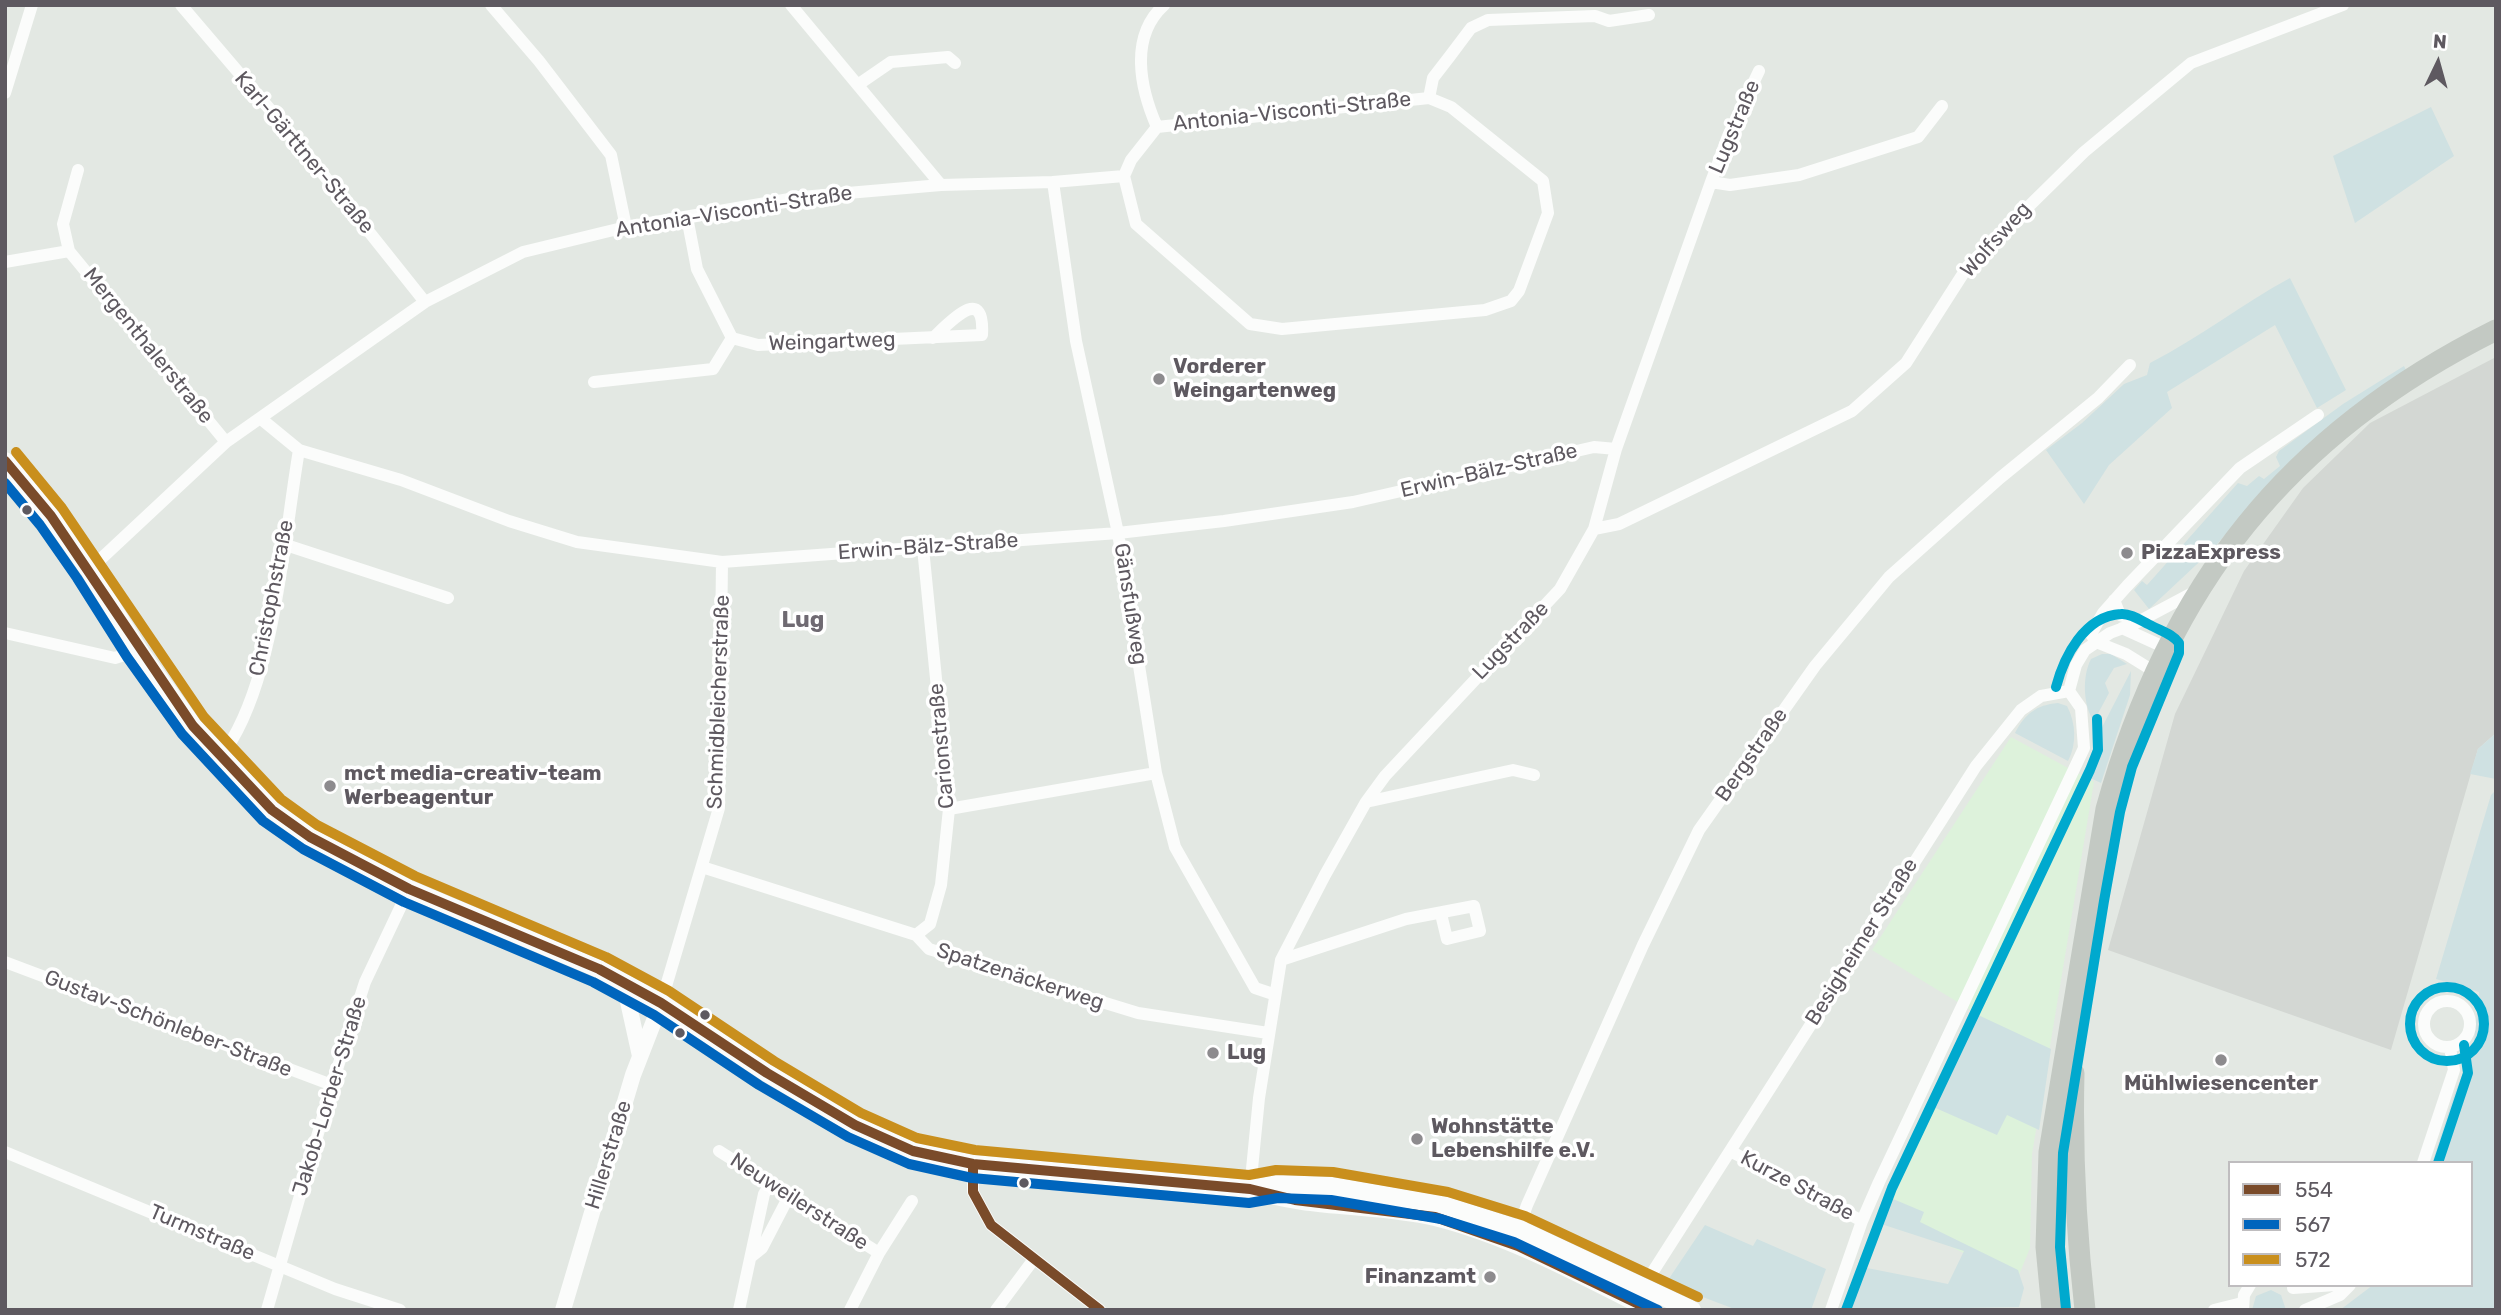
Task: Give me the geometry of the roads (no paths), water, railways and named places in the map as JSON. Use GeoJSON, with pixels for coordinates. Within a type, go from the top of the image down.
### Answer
{"type":"FeatureCollection","features":[{"type":"Feature","properties":{"kind":"main road"},"geometry":{"type":"LineString","coordinates":[[2052,1310],[2046,1247],[2049,1152],[2106,810],[2119,762],[2155,672],[2196,591],[2249,521],[2329,438],[2382,396],[2496,330]]}},
{"type":"Feature","properties":{"kind":"main road"},"geometry":{"type":"LineString","coordinates":[[5,461],[51,516],[89,570],[139,650],[193,726],[272,810],[310,837],[409,889],[599,970],[661,1003],[744,1059],[855,1125],[913,1151],[973,1164],[1250,1189],[1273,1197],[1382,1208],[1436,1217],[1516,1236],[1657,1303],[1692,1310]]}},
{"type":"Feature","properties":{"kind":"main road"},"geometry":{"type":"LineString","coordinates":[[2074,1012],[2072,1152],[2075,1217],[2087,1305]]}},
{"type":"Feature","properties":{"kind":"street"},"geometry":{"type":"LineString","coordinates":[[5,93],[32,5]]}},
{"type":"Feature","properties":{"kind":"street","name":"Karl-Gärttner-Straße"},"geometry":{"type":"LineString","coordinates":[[181,5],[291,134],[425,302]]}},
{"type":"Feature","properties":{"kind":"street"},"geometry":{"type":"LineString","coordinates":[[491,5],[539,61],[611,155],[626,227]]}},
{"type":"Feature","properties":{"kind":"street"},"geometry":{"type":"LineString","coordinates":[[791,5],[940,185]]}},
{"type":"Feature","properties":{"kind":"street"},"geometry":{"type":"LineString","coordinates":[[1157,127],[1145,99],[1141,40],[1152,16],[1164,5]]}},
{"type":"Feature","properties":{"kind":"street","name":"Wolfsweg"},"geometry":{"type":"LineString","coordinates":[[1594,529],[1619,524],[1852,411],[1906,363],[1968,266],[2084,152],[2191,63],[2343,5]]}},
{"type":"Feature","properties":{"kind":"street"},"geometry":{"type":"LineString","coordinates":[[1429,98],[1433,78],[1471,28],[1488,20],[1595,16],[1609,21],[1649,15]]}},
{"type":"Feature","properties":{"kind":"street"},"geometry":{"type":"LineString","coordinates":[[859,84],[891,62],[948,57],[956,63]]}},
{"type":"Feature","properties":{"kind":"street","name":"Lugstraße"},"geometry":{"type":"LineString","coordinates":[[1250,1189],[1268,1032],[1280,960],[1366,802],[1385,776],[1448,705],[1511,644],[1560,589],[1594,529],[1616,449],[1711,182],[1759,72]]}},
{"type":"Feature","properties":{"kind":"street","name":"Antonia-Visconti-Straße"},"geometry":{"type":"LineString","coordinates":[[1429,98],[1451,107],[1543,181],[1548,214],[1519,291],[1511,301],[1485,310],[1282,329],[1250,324],[1136,224],[1124,176],[1131,160],[1157,127],[1429,98]]}},
{"type":"Feature","properties":{"kind":"street"},"geometry":{"type":"LineString","coordinates":[[1711,182],[1730,185],[1799,175],[1918,137],[1942,106]]}},
{"type":"Feature","properties":{"kind":"street","name":"Mergenthalerstraße"},"geometry":{"type":"LineString","coordinates":[[78,170],[62,224],[69,251],[226,442]]}},
{"type":"Feature","properties":{"kind":"street","name":"Antonia-Visconti-Straße"},"geometry":{"type":"LineString","coordinates":[[89,570],[226,442],[425,302],[523,252],[626,227],[801,197],[940,185],[1054,182],[1124,176]]}},
{"type":"Feature","properties":{"kind":"street","name":"Gänsfußweg"},"geometry":{"type":"LineString","coordinates":[[1054,182],[1076,341],[1118,533],[1156,773],[1175,847],[1255,988],[1273,994]]}},
{"type":"Feature","properties":{"kind":"street"},"geometry":{"type":"LineString","coordinates":[[594,382],[713,369],[732,338],[697,269],[687,217]]}},
{"type":"Feature","properties":{"kind":"street","name":"Mergenthalerstraße"},"geometry":{"type":"LineString","coordinates":[[5,262],[69,251]]}},
{"type":"Feature","properties":{"kind":"street","name":"Weingartweg"},"geometry":{"type":"LineString","coordinates":[[732,338],[758,345],[933,338]]}},
{"type":"Feature","properties":{"kind":"street","name":"Bergstraße"},"geometry":{"type":"LineString","coordinates":[[1516,1236],[1643,945],[1699,830],[1722,797],[1815,666],[1889,577],[2000,478],[2098,398],[2130,365]]}},
{"type":"Feature","properties":{"kind":"street"},"geometry":{"type":"LineString","coordinates":[[2155,672],[2126,653],[2096,642],[2091,634],[2094,625],[2114,600],[2240,468],[2318,415]]}},
{"type":"Feature","properties":{"kind":"street","name":"Erwin-Bälz-Straße"},"geometry":{"type":"LineString","coordinates":[[260,418],[299,450],[401,480],[509,522],[577,542],[722,562],[1118,533],[1353,502],[1594,447],[1616,449]]}},
{"type":"Feature","properties":{"kind":"street","name":"Christophstraße"},"geometry":{"type":"LineString","coordinates":[[232,740],[245,717],[269,637],[299,450]]}},
{"type":"Feature","properties":{"kind":"street"},"geometry":{"type":"LineString","coordinates":[[283,544],[448,598]]}},
{"type":"Feature","properties":{"kind":"street","name":"Carionstraße"},"geometry":{"type":"LineString","coordinates":[[916,935],[930,924],[941,885],[949,809],[923,548]]}},
{"type":"Feature","properties":{"kind":"street","name":"Schmidbleicherstraße"},"geometry":{"type":"LineString","coordinates":[[661,1003],[719,808],[722,562]]}},
{"type":"Feature","properties":{"kind":"street"},"geometry":{"type":"LineString","coordinates":[[1831,1310],[1862,1221],[2084,748],[2081,708],[2069,691],[2079,657],[2096,642],[2196,591]]}},
{"type":"Feature","properties":{"kind":"street"},"geometry":{"type":"LineString","coordinates":[[2114,600],[2120,615],[2140,621]]}},
{"type":"Feature","properties":{"kind":"street"},"geometry":{"type":"LineString","coordinates":[[2122,628],[2166,648]]}},
{"type":"Feature","properties":{"kind":"street"},"geometry":{"type":"LineString","coordinates":[[5,633],[115,658],[139,650]]}},
{"type":"Feature","properties":{"kind":"street","name":"Besigheimer Straße"},"geometry":{"type":"LineString","coordinates":[[1652,1273],[1732,1152],[1854,952],[1976,766],[2021,710],[2041,696],[2069,691]]}},
{"type":"Feature","properties":{"kind":"street"},"geometry":{"type":"LineString","coordinates":[[1366,802],[1513,770],[1534,775]]}},
{"type":"Feature","properties":{"kind":"street"},"geometry":{"type":"LineString","coordinates":[[949,809],[1156,773]]}},
{"type":"Feature","properties":{"kind":"street","name":"Spatzenäckerweg"},"geometry":{"type":"LineString","coordinates":[[702,867],[916,935],[929,949],[1138,1013],[1268,1032]]}},
{"type":"Feature","properties":{"kind":"street","name":"Jakob-Lorber-Straße"},"geometry":{"type":"LineString","coordinates":[[267,1310],[332,1085],[377,954],[409,889]]}},
{"type":"Feature","properties":{"kind":"street"},"geometry":{"type":"LineString","coordinates":[[1280,960],[1406,919],[1441,914]]}},
{"type":"Feature","properties":{"kind":"street","name":"Gustav-Schönleber-Straße"},"geometry":{"type":"LineString","coordinates":[[5,962],[332,1085]]}},
{"type":"Feature","properties":{"kind":"street"},"geometry":{"type":"LineString","coordinates":[[599,970],[627,997],[640,1056]]}},
{"type":"Feature","properties":{"kind":"street","name":"Hillerstraße"},"geometry":{"type":"LineString","coordinates":[[563,1310],[640,1056],[661,1003]]}},
{"type":"Feature","properties":{"kind":"street"},"geometry":{"type":"LineString","coordinates":[[2424,1161],[2454,1070],[2450,1048]]}},
{"type":"Feature","properties":{"kind":"street","name":"Neuweilerstraße"},"geometry":{"type":"LineString","coordinates":[[719,1151],[879,1253]]}},
{"type":"Feature","properties":{"kind":"street","name":"Turmstraße"},"geometry":{"type":"LineString","coordinates":[[5,1152],[335,1289],[400,1310]]}},
{"type":"Feature","properties":{"kind":"street","name":"Kurze Straße"},"geometry":{"type":"LineString","coordinates":[[1732,1152],[1862,1221]]}},
{"type":"Feature","properties":{"kind":"street"},"geometry":{"type":"LineString","coordinates":[[973,1164],[976,1203],[991,1225],[1100,1310]]}},
{"type":"Feature","properties":{"kind":"street"},"geometry":{"type":"LineString","coordinates":[[739,1310],[764,1194],[770,1184]]}},
{"type":"Feature","properties":{"kind":"street"},"geometry":{"type":"LineString","coordinates":[[752,1256],[762,1248],[789,1196]]}},
{"type":"Feature","properties":{"kind":"street","name":"Neuweilerstraße"},"geometry":{"type":"LineString","coordinates":[[850,1310],[879,1253],[912,1201]]}},
{"type":"Feature","properties":{"kind":"street"},"geometry":{"type":"LineString","coordinates":[[996,1310],[1034,1259]]}},
{"type":"Feature","properties":{"kind":"street"},"geometry":{"type":"LineString","coordinates":[[2214,1310],[2242,1307],[2249,1287]]}},
{"type":"Feature","properties":{"kind":"street"},"geometry":{"type":"LineString","coordinates":[[2292,1287],[2298,1310]]}},
{"type":"Feature","properties":{"kind":"street"},"geometry":{"type":"LineString","coordinates":[[2305,1310],[2340,1295],[2348,1287]]}},
{"type":"Feature","properties":{"kind":"place","name":"Vorderer Weingartenweg"},"geometry":{"type":"Point","coordinates":[1159,379]}},
{"type":"Feature","properties":{"kind":"place","name":"PizzaExpress"},"geometry":{"type":"Point","coordinates":[2127,553]}},
{"type":"Feature","properties":{"kind":"place","name":"mct media-creativ-team Werbeagentur"},"geometry":{"type":"Point","coordinates":[330,786]}},
{"type":"Feature","properties":{"kind":"place","name":"Lug"},"geometry":{"type":"Point","coordinates":[1213,1053]}},
{"type":"Feature","properties":{"kind":"place","name":"Mühlwiesencenter"},"geometry":{"type":"Point","coordinates":[2221,1060]}},
{"type":"Feature","properties":{"kind":"place","name":"Wohnstätte Lebenshilfe e.V."},"geometry":{"type":"Point","coordinates":[1417,1139]}},
{"type":"Feature","properties":{"kind":"place","name":"Finanzamt"},"geometry":{"type":"Point","coordinates":[1490,1277]}},
{"type":"Feature","properties":{"kind":"district","name":"Lug"},"geometry":{"type":"Point","coordinates":[803,620]}}]}
